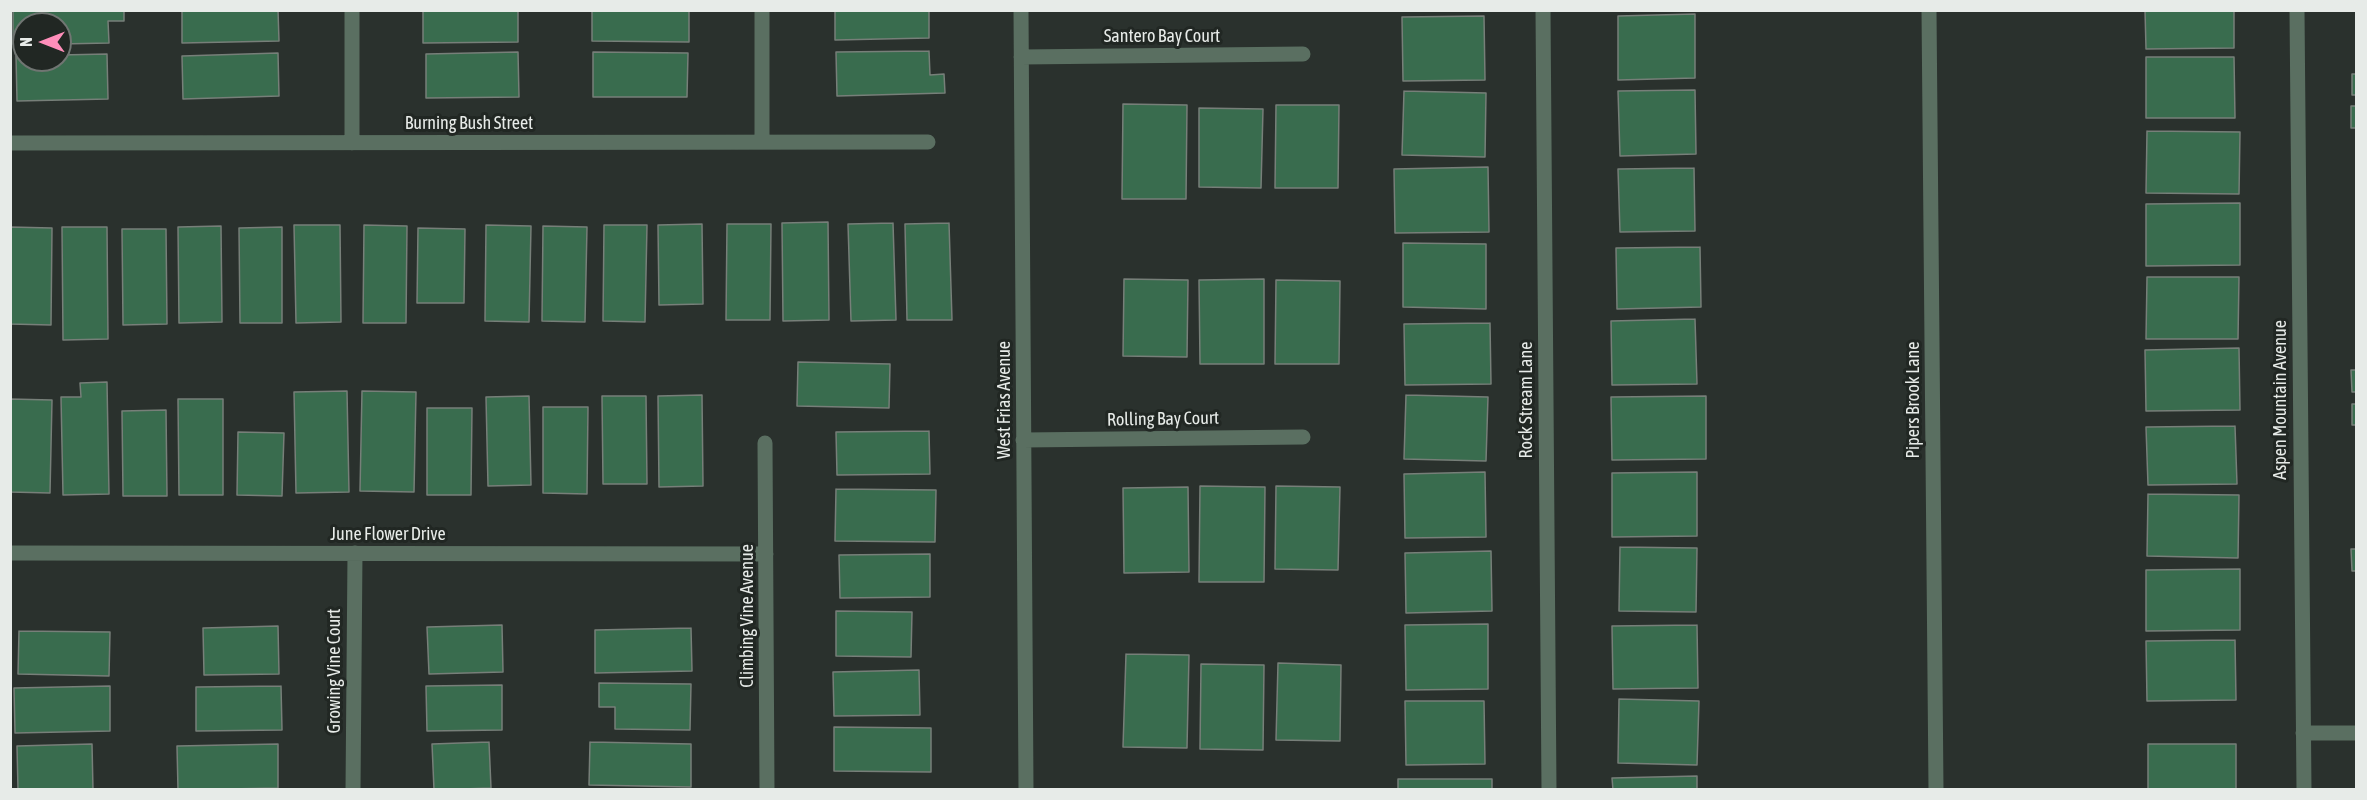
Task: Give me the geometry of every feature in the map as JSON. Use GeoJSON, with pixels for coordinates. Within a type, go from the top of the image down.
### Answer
{"type":"FeatureCollection","features":[{"type":"Feature","properties":{"kind":"street"},"geometry":{"type":"LineString","coordinates":[[352,10],[352,143]]}},
{"type":"Feature","properties":{"kind":"street"},"geometry":{"type":"LineString","coordinates":[[762,10],[762,142]]}},
{"type":"Feature","properties":{"kind":"street","name":"West Frias Avenue"},"geometry":{"type":"LineString","coordinates":[[1021,10],[1026,789]]}},
{"type":"Feature","properties":{"kind":"street","name":"Rock Stream Lane"},"geometry":{"type":"LineString","coordinates":[[1543,10],[1549,789]]}},
{"type":"Feature","properties":{"kind":"street","name":"Pipers Brook Lane"},"geometry":{"type":"LineString","coordinates":[[1929,10],[1936,789]]}},
{"type":"Feature","properties":{"kind":"street","name":"Aspen Mountain Avenue"},"geometry":{"type":"LineString","coordinates":[[2297,10],[2304,789]]}},
{"type":"Feature","properties":{"kind":"street","name":"Santero Bay Court"},"geometry":{"type":"LineString","coordinates":[[1021,57],[1303,54]]}},
{"type":"Feature","properties":{"kind":"street","name":"Burning Bush Street"},"geometry":{"type":"LineString","coordinates":[[10,143],[928,142]]}},
{"type":"Feature","properties":{"kind":"street","name":"Rolling Bay Court"},"geometry":{"type":"LineString","coordinates":[[1023,440],[1303,437]]}},
{"type":"Feature","properties":{"kind":"street","name":"Climbing Vine Avenue"},"geometry":{"type":"LineString","coordinates":[[765,443],[767,789]]}},
{"type":"Feature","properties":{"kind":"street","name":"June Flower Drive"},"geometry":{"type":"LineString","coordinates":[[10,553],[766,554]]}},
{"type":"Feature","properties":{"kind":"street","name":"Growing Vine Court"},"geometry":{"type":"LineString","coordinates":[[353,789],[355,553]]}},
{"type":"Feature","properties":{"kind":"street"},"geometry":{"type":"LineString","coordinates":[[2304,733],[2356,733]]}},
{"type":"Feature","properties":{"kind":"building"},"geometry":{"type":"Polygon","coordinates":[[[13,10],[124,10],[124,21],[108,21],[109,43],[72,44],[72,12],[13,12],[13,10]]]}},
{"type":"Feature","properties":{"kind":"building"},"geometry":{"type":"Polygon","coordinates":[[[182,10],[278,10],[279,41],[182,43],[182,10]]]}},
{"type":"Feature","properties":{"kind":"building"},"geometry":{"type":"Polygon","coordinates":[[[423,10],[518,10],[518,42],[423,43],[423,10]]]}},
{"type":"Feature","properties":{"kind":"building"},"geometry":{"type":"Polygon","coordinates":[[[592,10],[689,10],[689,42],[592,41],[592,10]]]}},
{"type":"Feature","properties":{"kind":"building"},"geometry":{"type":"Polygon","coordinates":[[[835,10],[929,10],[929,38],[835,40],[835,10]]]}},
{"type":"Feature","properties":{"kind":"building"},"geometry":{"type":"Polygon","coordinates":[[[2145,10],[2234,10],[2234,48],[2146,49],[2145,10]]]}},
{"type":"Feature","properties":{"kind":"building"},"geometry":{"type":"Polygon","coordinates":[[[1695,14],[1695,78],[1618,80],[1618,16],[1695,14]]]}},
{"type":"Feature","properties":{"kind":"building"},"geometry":{"type":"Polygon","coordinates":[[[1484,16],[1485,80],[1403,81],[1402,17],[1484,16]]]}},
{"type":"Feature","properties":{"kind":"building"},"geometry":{"type":"Polygon","coordinates":[[[929,51],[930,75],[944,74],[945,93],[837,96],[836,52],[929,51]]]}},
{"type":"Feature","properties":{"kind":"building"},"geometry":{"type":"Polygon","coordinates":[[[518,52],[519,97],[426,98],[426,54],[518,52]]]}},
{"type":"Feature","properties":{"kind":"building"},"geometry":{"type":"Polygon","coordinates":[[[593,52],[688,53],[687,97],[593,97],[593,52]]]}},
{"type":"Feature","properties":{"kind":"building"},"geometry":{"type":"Polygon","coordinates":[[[278,53],[279,96],[183,99],[182,56],[278,53]]]}},
{"type":"Feature","properties":{"kind":"building"},"geometry":{"type":"Polygon","coordinates":[[[107,54],[108,99],[17,101],[16,72],[72,72],[72,55],[107,54]]]}},
{"type":"Feature","properties":{"kind":"building"},"geometry":{"type":"Polygon","coordinates":[[[2146,57],[2234,57],[2235,118],[2146,118],[2146,57]]]}},
{"type":"Feature","properties":{"kind":"building"},"geometry":{"type":"Polygon","coordinates":[[[2352,74],[2356,74],[2356,95],[2352,95],[2352,74]]]}},
{"type":"Feature","properties":{"kind":"building"},"geometry":{"type":"Polygon","coordinates":[[[1695,90],[1696,154],[1620,156],[1618,91],[1695,90]]]}},
{"type":"Feature","properties":{"kind":"building"},"geometry":{"type":"Polygon","coordinates":[[[1404,91],[1486,93],[1485,157],[1402,155],[1404,91]]]}},
{"type":"Feature","properties":{"kind":"building"},"geometry":{"type":"Polygon","coordinates":[[[1123,104],[1187,105],[1186,199],[1122,199],[1123,104]]]}},
{"type":"Feature","properties":{"kind":"building"},"geometry":{"type":"Polygon","coordinates":[[[1276,105],[1339,105],[1338,188],[1275,188],[1276,105]]]}},
{"type":"Feature","properties":{"kind":"building"},"geometry":{"type":"Polygon","coordinates":[[[2351,106],[2356,106],[2356,128],[2351,128],[2351,106]]]}},
{"type":"Feature","properties":{"kind":"building"},"geometry":{"type":"Polygon","coordinates":[[[1199,108],[1263,109],[1261,188],[1199,187],[1199,108]]]}},
{"type":"Feature","properties":{"kind":"building"},"geometry":{"type":"Polygon","coordinates":[[[2147,131],[2240,132],[2239,194],[2146,193],[2147,131]]]}},
{"type":"Feature","properties":{"kind":"building"},"geometry":{"type":"Polygon","coordinates":[[[1488,167],[1489,232],[1395,233],[1394,169],[1488,167]]]}},
{"type":"Feature","properties":{"kind":"building"},"geometry":{"type":"Polygon","coordinates":[[[1694,168],[1695,231],[1620,232],[1618,169],[1694,168]]]}},
{"type":"Feature","properties":{"kind":"building"},"geometry":{"type":"Polygon","coordinates":[[[2240,203],[2240,265],[2146,266],[2146,204],[2240,203]]]}},
{"type":"Feature","properties":{"kind":"building"},"geometry":{"type":"Polygon","coordinates":[[[828,222],[829,320],[783,321],[782,223],[828,222]]]}},
{"type":"Feature","properties":{"kind":"building"},"geometry":{"type":"Polygon","coordinates":[[[893,223],[896,320],[851,321],[848,224],[893,223]]]}},
{"type":"Feature","properties":{"kind":"building"},"geometry":{"type":"Polygon","coordinates":[[[949,223],[952,320],[907,320],[905,224],[949,223]]]}},
{"type":"Feature","properties":{"kind":"building"},"geometry":{"type":"Polygon","coordinates":[[[702,224],[703,304],[659,305],[658,225],[702,224]]]}},
{"type":"Feature","properties":{"kind":"building"},"geometry":{"type":"Polygon","coordinates":[[[727,224],[771,224],[770,320],[726,320],[727,224]]]}},
{"type":"Feature","properties":{"kind":"building"},"geometry":{"type":"Polygon","coordinates":[[[294,225],[340,225],[341,322],[296,323],[294,225]]]}},
{"type":"Feature","properties":{"kind":"building"},"geometry":{"type":"Polygon","coordinates":[[[364,225],[407,226],[406,323],[363,323],[364,225]]]}},
{"type":"Feature","properties":{"kind":"building"},"geometry":{"type":"Polygon","coordinates":[[[486,225],[531,226],[529,322],[485,321],[486,225]]]}},
{"type":"Feature","properties":{"kind":"building"},"geometry":{"type":"Polygon","coordinates":[[[604,225],[647,225],[645,322],[603,321],[604,225]]]}},
{"type":"Feature","properties":{"kind":"building"},"geometry":{"type":"Polygon","coordinates":[[[221,226],[222,322],[179,323],[178,227],[221,226]]]}},
{"type":"Feature","properties":{"kind":"building"},"geometry":{"type":"Polygon","coordinates":[[[543,226],[587,227],[585,322],[542,321],[543,226]]]}},
{"type":"Feature","properties":{"kind":"building"},"geometry":{"type":"Polygon","coordinates":[[[10,227],[52,228],[51,325],[10,324],[10,227]]]}},
{"type":"Feature","properties":{"kind":"building"},"geometry":{"type":"Polygon","coordinates":[[[62,227],[107,227],[108,339],[63,340],[62,227]]]}},
{"type":"Feature","properties":{"kind":"building"},"geometry":{"type":"Polygon","coordinates":[[[282,227],[282,323],[240,323],[239,228],[282,227]]]}},
{"type":"Feature","properties":{"kind":"building"},"geometry":{"type":"Polygon","coordinates":[[[418,228],[465,229],[464,303],[417,303],[418,228]]]}},
{"type":"Feature","properties":{"kind":"building"},"geometry":{"type":"Polygon","coordinates":[[[122,229],[166,229],[167,324],[123,325],[122,229]]]}},
{"type":"Feature","properties":{"kind":"building"},"geometry":{"type":"Polygon","coordinates":[[[1403,243],[1486,244],[1486,309],[1403,307],[1403,243]]]}},
{"type":"Feature","properties":{"kind":"building"},"geometry":{"type":"Polygon","coordinates":[[[1700,247],[1701,307],[1617,309],[1616,248],[1700,247]]]}},
{"type":"Feature","properties":{"kind":"building"},"geometry":{"type":"Polygon","coordinates":[[[2147,277],[2239,277],[2238,339],[2146,339],[2147,277]]]}},
{"type":"Feature","properties":{"kind":"building"},"geometry":{"type":"Polygon","coordinates":[[[1124,279],[1188,280],[1187,357],[1123,356],[1124,279]]]}},
{"type":"Feature","properties":{"kind":"building"},"geometry":{"type":"Polygon","coordinates":[[[1264,279],[1264,364],[1200,364],[1199,280],[1264,279]]]}},
{"type":"Feature","properties":{"kind":"building"},"geometry":{"type":"Polygon","coordinates":[[[1276,280],[1340,281],[1339,364],[1275,364],[1276,280]]]}},
{"type":"Feature","properties":{"kind":"building"},"geometry":{"type":"Polygon","coordinates":[[[1695,319],[1697,384],[1612,385],[1611,321],[1695,319]]]}},
{"type":"Feature","properties":{"kind":"building"},"geometry":{"type":"Polygon","coordinates":[[[1490,323],[1491,384],[1405,385],[1404,324],[1490,323]]]}},
{"type":"Feature","properties":{"kind":"building"},"geometry":{"type":"Polygon","coordinates":[[[2239,348],[2240,410],[2146,411],[2145,350],[2239,348]]]}},
{"type":"Feature","properties":{"kind":"building"},"geometry":{"type":"Polygon","coordinates":[[[798,362],[890,364],[889,408],[797,406],[798,362]]]}},
{"type":"Feature","properties":{"kind":"building"},"geometry":{"type":"Polygon","coordinates":[[[2351,370],[2356,370],[2356,392],[2352,392],[2351,370]]]}},
{"type":"Feature","properties":{"kind":"building"},"geometry":{"type":"Polygon","coordinates":[[[107,382],[109,494],[63,495],[61,397],[81,397],[80,383],[107,382]]]}},
{"type":"Feature","properties":{"kind":"building"},"geometry":{"type":"Polygon","coordinates":[[[347,391],[349,492],[296,493],[294,392],[347,391]]]}},
{"type":"Feature","properties":{"kind":"building"},"geometry":{"type":"Polygon","coordinates":[[[362,391],[416,392],[414,492],[360,491],[362,391]]]}},
{"type":"Feature","properties":{"kind":"building"},"geometry":{"type":"Polygon","coordinates":[[[702,395],[703,486],[659,487],[658,396],[702,395]]]}},
{"type":"Feature","properties":{"kind":"building"},"geometry":{"type":"Polygon","coordinates":[[[1406,395],[1488,397],[1486,461],[1404,459],[1406,395]]]}},
{"type":"Feature","properties":{"kind":"building"},"geometry":{"type":"Polygon","coordinates":[[[529,396],[531,485],[488,486],[486,397],[529,396]]]}},
{"type":"Feature","properties":{"kind":"building"},"geometry":{"type":"Polygon","coordinates":[[[602,396],[646,396],[647,484],[603,484],[602,396]]]}},
{"type":"Feature","properties":{"kind":"building"},"geometry":{"type":"Polygon","coordinates":[[[1706,396],[1706,459],[1612,460],[1611,397],[1706,396]]]}},
{"type":"Feature","properties":{"kind":"building"},"geometry":{"type":"Polygon","coordinates":[[[10,399],[52,400],[50,493],[10,492],[10,399]]]}},
{"type":"Feature","properties":{"kind":"building"},"geometry":{"type":"Polygon","coordinates":[[[178,399],[223,399],[223,495],[179,495],[178,399]]]}},
{"type":"Feature","properties":{"kind":"building"},"geometry":{"type":"Polygon","coordinates":[[[2352,404],[2356,404],[2356,425],[2352,425],[2352,404]]]}},
{"type":"Feature","properties":{"kind":"building"},"geometry":{"type":"Polygon","coordinates":[[[543,407],[588,407],[587,494],[543,493],[543,407]]]}},
{"type":"Feature","properties":{"kind":"building"},"geometry":{"type":"Polygon","coordinates":[[[427,408],[472,408],[471,495],[427,495],[427,408]]]}},
{"type":"Feature","properties":{"kind":"building"},"geometry":{"type":"Polygon","coordinates":[[[166,410],[167,496],[123,496],[122,411],[166,410]]]}},
{"type":"Feature","properties":{"kind":"building"},"geometry":{"type":"Polygon","coordinates":[[[2235,426],[2237,484],[2148,485],[2146,427],[2235,426]]]}},
{"type":"Feature","properties":{"kind":"building"},"geometry":{"type":"Polygon","coordinates":[[[929,431],[930,474],[837,475],[836,432],[929,431]]]}},
{"type":"Feature","properties":{"kind":"building"},"geometry":{"type":"Polygon","coordinates":[[[238,432],[284,433],[282,496],[237,495],[238,432]]]}},
{"type":"Feature","properties":{"kind":"building"},"geometry":{"type":"Polygon","coordinates":[[[1485,472],[1486,537],[1405,538],[1404,474],[1485,472]]]}},
{"type":"Feature","properties":{"kind":"building"},"geometry":{"type":"Polygon","coordinates":[[[1697,472],[1697,536],[1612,537],[1612,473],[1697,472]]]}},
{"type":"Feature","properties":{"kind":"building"},"geometry":{"type":"Polygon","coordinates":[[[1200,486],[1265,487],[1264,582],[1199,582],[1200,486]]]}},
{"type":"Feature","properties":{"kind":"building"},"geometry":{"type":"Polygon","coordinates":[[[1276,486],[1340,487],[1338,570],[1275,569],[1276,486]]]}},
{"type":"Feature","properties":{"kind":"building"},"geometry":{"type":"Polygon","coordinates":[[[1188,487],[1189,572],[1124,573],[1123,488],[1188,487]]]}},
{"type":"Feature","properties":{"kind":"building"},"geometry":{"type":"Polygon","coordinates":[[[836,489],[936,490],[935,542],[835,541],[836,489]]]}},
{"type":"Feature","properties":{"kind":"building"},"geometry":{"type":"Polygon","coordinates":[[[2148,494],[2239,495],[2238,558],[2147,556],[2148,494]]]}},
{"type":"Feature","properties":{"kind":"building"},"geometry":{"type":"Polygon","coordinates":[[[1620,547],[1697,548],[1696,612],[1619,611],[1620,547]]]}},
{"type":"Feature","properties":{"kind":"building"},"geometry":{"type":"Polygon","coordinates":[[[2351,549],[2356,549],[2356,571],[2352,571],[2351,549]]]}},
{"type":"Feature","properties":{"kind":"building"},"geometry":{"type":"Polygon","coordinates":[[[1491,551],[1492,611],[1406,613],[1405,553],[1491,551]]]}},
{"type":"Feature","properties":{"kind":"building"},"geometry":{"type":"Polygon","coordinates":[[[930,554],[930,597],[840,598],[839,555],[930,554]]]}},
{"type":"Feature","properties":{"kind":"building"},"geometry":{"type":"Polygon","coordinates":[[[2240,569],[2240,630],[2146,631],[2146,570],[2240,569]]]}},
{"type":"Feature","properties":{"kind":"building"},"geometry":{"type":"Polygon","coordinates":[[[836,611],[912,612],[911,657],[836,656],[836,611]]]}},
{"type":"Feature","properties":{"kind":"building"},"geometry":{"type":"Polygon","coordinates":[[[1488,624],[1488,689],[1406,690],[1405,625],[1488,624]]]}},
{"type":"Feature","properties":{"kind":"building"},"geometry":{"type":"Polygon","coordinates":[[[502,625],[503,672],[429,674],[427,627],[502,625]]]}},
{"type":"Feature","properties":{"kind":"building"},"geometry":{"type":"Polygon","coordinates":[[[1697,625],[1698,688],[1613,689],[1612,626],[1697,625]]]}},
{"type":"Feature","properties":{"kind":"building"},"geometry":{"type":"Polygon","coordinates":[[[278,626],[279,674],[204,675],[203,628],[278,626]]]}},
{"type":"Feature","properties":{"kind":"building"},"geometry":{"type":"Polygon","coordinates":[[[691,628],[692,671],[595,673],[595,630],[691,628]]]}},
{"type":"Feature","properties":{"kind":"building"},"geometry":{"type":"Polygon","coordinates":[[[19,631],[110,632],[109,676],[18,674],[19,631]]]}},
{"type":"Feature","properties":{"kind":"building"},"geometry":{"type":"Polygon","coordinates":[[[2235,640],[2236,700],[2147,701],[2146,641],[2235,640]]]}},
{"type":"Feature","properties":{"kind":"building"},"geometry":{"type":"Polygon","coordinates":[[[1126,654],[1189,655],[1187,748],[1123,747],[1126,654]]]}},
{"type":"Feature","properties":{"kind":"building"},"geometry":{"type":"Polygon","coordinates":[[[1278,663],[1341,665],[1340,741],[1276,740],[1278,663]]]}},
{"type":"Feature","properties":{"kind":"building"},"geometry":{"type":"Polygon","coordinates":[[[1201,664],[1264,665],[1263,750],[1200,749],[1201,664]]]}},
{"type":"Feature","properties":{"kind":"building"},"geometry":{"type":"Polygon","coordinates":[[[919,670],[920,715],[834,716],[833,672],[919,670]]]}},
{"type":"Feature","properties":{"kind":"building"},"geometry":{"type":"Polygon","coordinates":[[[599,683],[691,684],[690,730],[615,729],[615,707],[599,707],[599,683]]]}},
{"type":"Feature","properties":{"kind":"building"},"geometry":{"type":"Polygon","coordinates":[[[502,685],[502,730],[427,731],[426,686],[502,685]]]}},
{"type":"Feature","properties":{"kind":"building"},"geometry":{"type":"Polygon","coordinates":[[[110,686],[110,731],[15,733],[14,688],[110,686]]]}},
{"type":"Feature","properties":{"kind":"building"},"geometry":{"type":"Polygon","coordinates":[[[281,686],[282,730],[196,731],[196,687],[281,686]]]}},
{"type":"Feature","properties":{"kind":"building"},"geometry":{"type":"Polygon","coordinates":[[[1619,699],[1699,701],[1697,765],[1618,763],[1619,699]]]}},
{"type":"Feature","properties":{"kind":"building"},"geometry":{"type":"Polygon","coordinates":[[[1405,701],[1484,701],[1485,764],[1406,765],[1405,701]]]}},
{"type":"Feature","properties":{"kind":"building"},"geometry":{"type":"Polygon","coordinates":[[[834,727],[931,728],[931,772],[834,771],[834,727]]]}},
{"type":"Feature","properties":{"kind":"building"},"geometry":{"type":"Polygon","coordinates":[[[489,742],[491,788],[434,790],[432,744],[489,742]]]}},
{"type":"Feature","properties":{"kind":"building"},"geometry":{"type":"Polygon","coordinates":[[[590,742],[691,744],[691,787],[589,785],[590,742]]]}},
{"type":"Feature","properties":{"kind":"building"},"geometry":{"type":"Polygon","coordinates":[[[92,744],[93,790],[18,790],[17,746],[92,744]]]}},
{"type":"Feature","properties":{"kind":"building"},"geometry":{"type":"Polygon","coordinates":[[[278,744],[278,788],[178,790],[177,746],[278,744]]]}},
{"type":"Feature","properties":{"kind":"building"},"geometry":{"type":"Polygon","coordinates":[[[2148,744],[2236,744],[2236,790],[2148,790],[2148,744]]]}},
{"type":"Feature","properties":{"kind":"building"},"geometry":{"type":"Polygon","coordinates":[[[1697,776],[1697,790],[1613,790],[1612,778],[1697,776]]]}},
{"type":"Feature","properties":{"kind":"building"},"geometry":{"type":"Polygon","coordinates":[[[1398,779],[1492,779],[1492,790],[1398,790],[1398,779]]]}}]}
